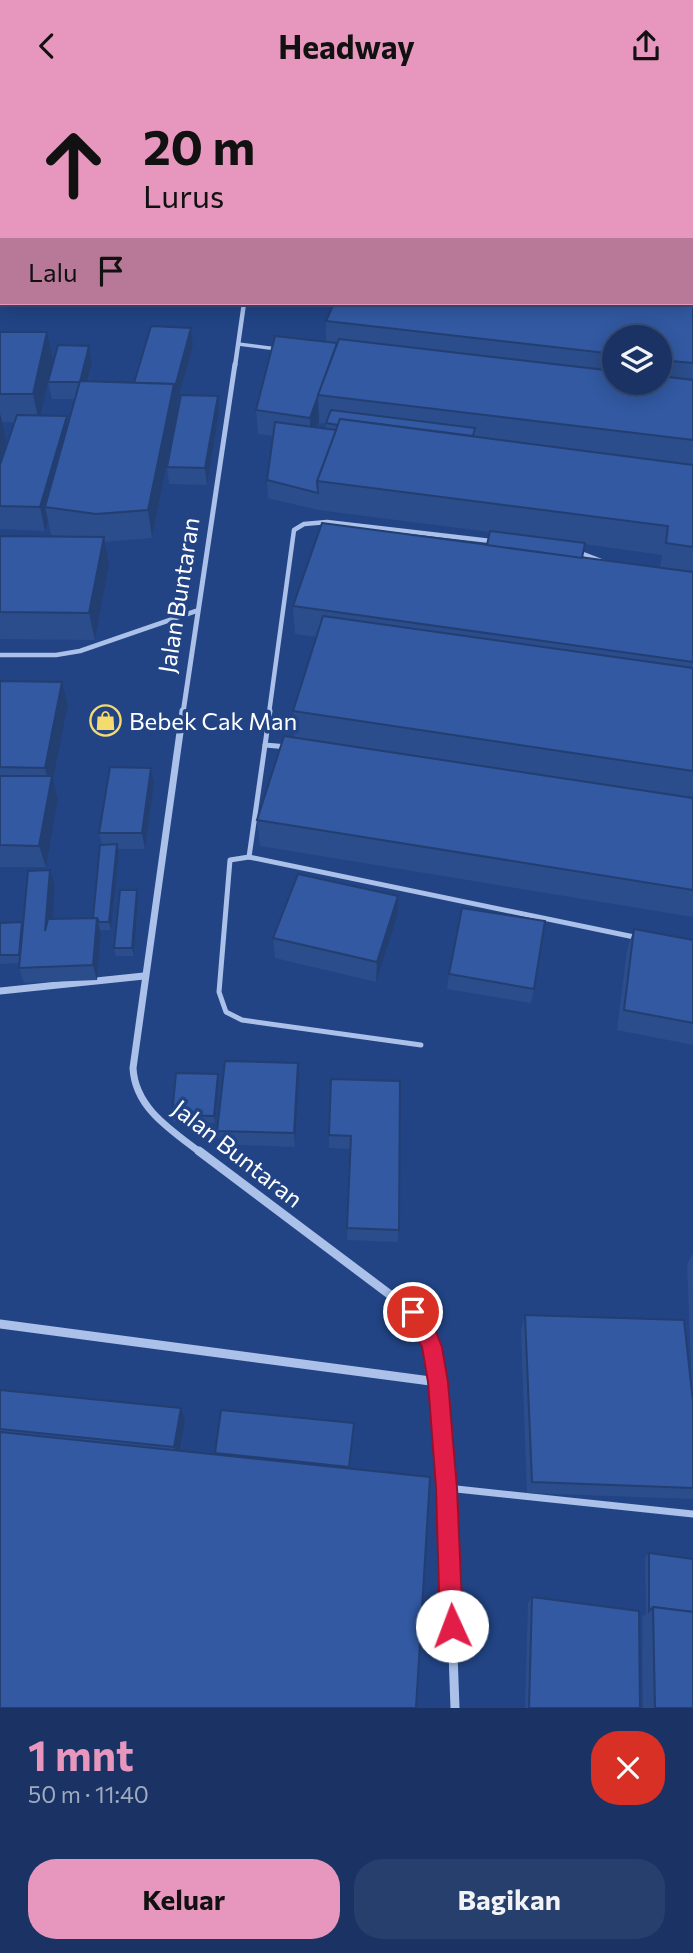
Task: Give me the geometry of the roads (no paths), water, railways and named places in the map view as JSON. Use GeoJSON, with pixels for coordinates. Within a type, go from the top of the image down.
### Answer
{"type":"FeatureCollection","features":[{"type":"Feature","properties":{"kind":"street","name":"Jalan Buntaran"},"geometry":{"type":"LineString","coordinates":[[244,305],[196,611],[144,976],[133,1070],[134,1088],[146,1107],[172,1131],[413,1312],[423,1324],[432,1347],[438,1382]]}},
{"type":"Feature","properties":{"kind":"street"},"geometry":{"type":"LineString","coordinates":[[0,991],[144,976]]}},
{"type":"Feature","properties":{"kind":"street"},"geometry":{"type":"LineString","coordinates":[[0,1324],[438,1382],[447,1488],[454,1708]]}},
{"type":"Feature","properties":{"kind":"lane"},"geometry":{"type":"LineString","coordinates":[[238,344],[284,350]]}},
{"type":"Feature","properties":{"kind":"lane"},"geometry":{"type":"LineString","coordinates":[[249,857],[295,530],[304,524],[327,522],[494,542]]}},
{"type":"Feature","properties":{"kind":"lane"},"geometry":{"type":"LineString","coordinates":[[564,550],[589,555],[614,566]]}},
{"type":"Feature","properties":{"kind":"lane"},"geometry":{"type":"LineString","coordinates":[[0,655],[56,655],[80,651],[196,611]]}},
{"type":"Feature","properties":{"kind":"lane"},"geometry":{"type":"LineString","coordinates":[[265,745],[295,748]]}},
{"type":"Feature","properties":{"kind":"lane"},"geometry":{"type":"LineString","coordinates":[[421,1045],[242,1020],[226,1012],[219,992],[230,860],[249,857],[653,940]]}},
{"type":"Feature","properties":{"kind":"lane"},"geometry":{"type":"LineString","coordinates":[[447,1488],[693,1514]]}},
{"type":"Feature","properties":{"kind":"place","name":"Bebek Cak Man"},"geometry":{"type":"Point","coordinates":[106,720]}}]}
